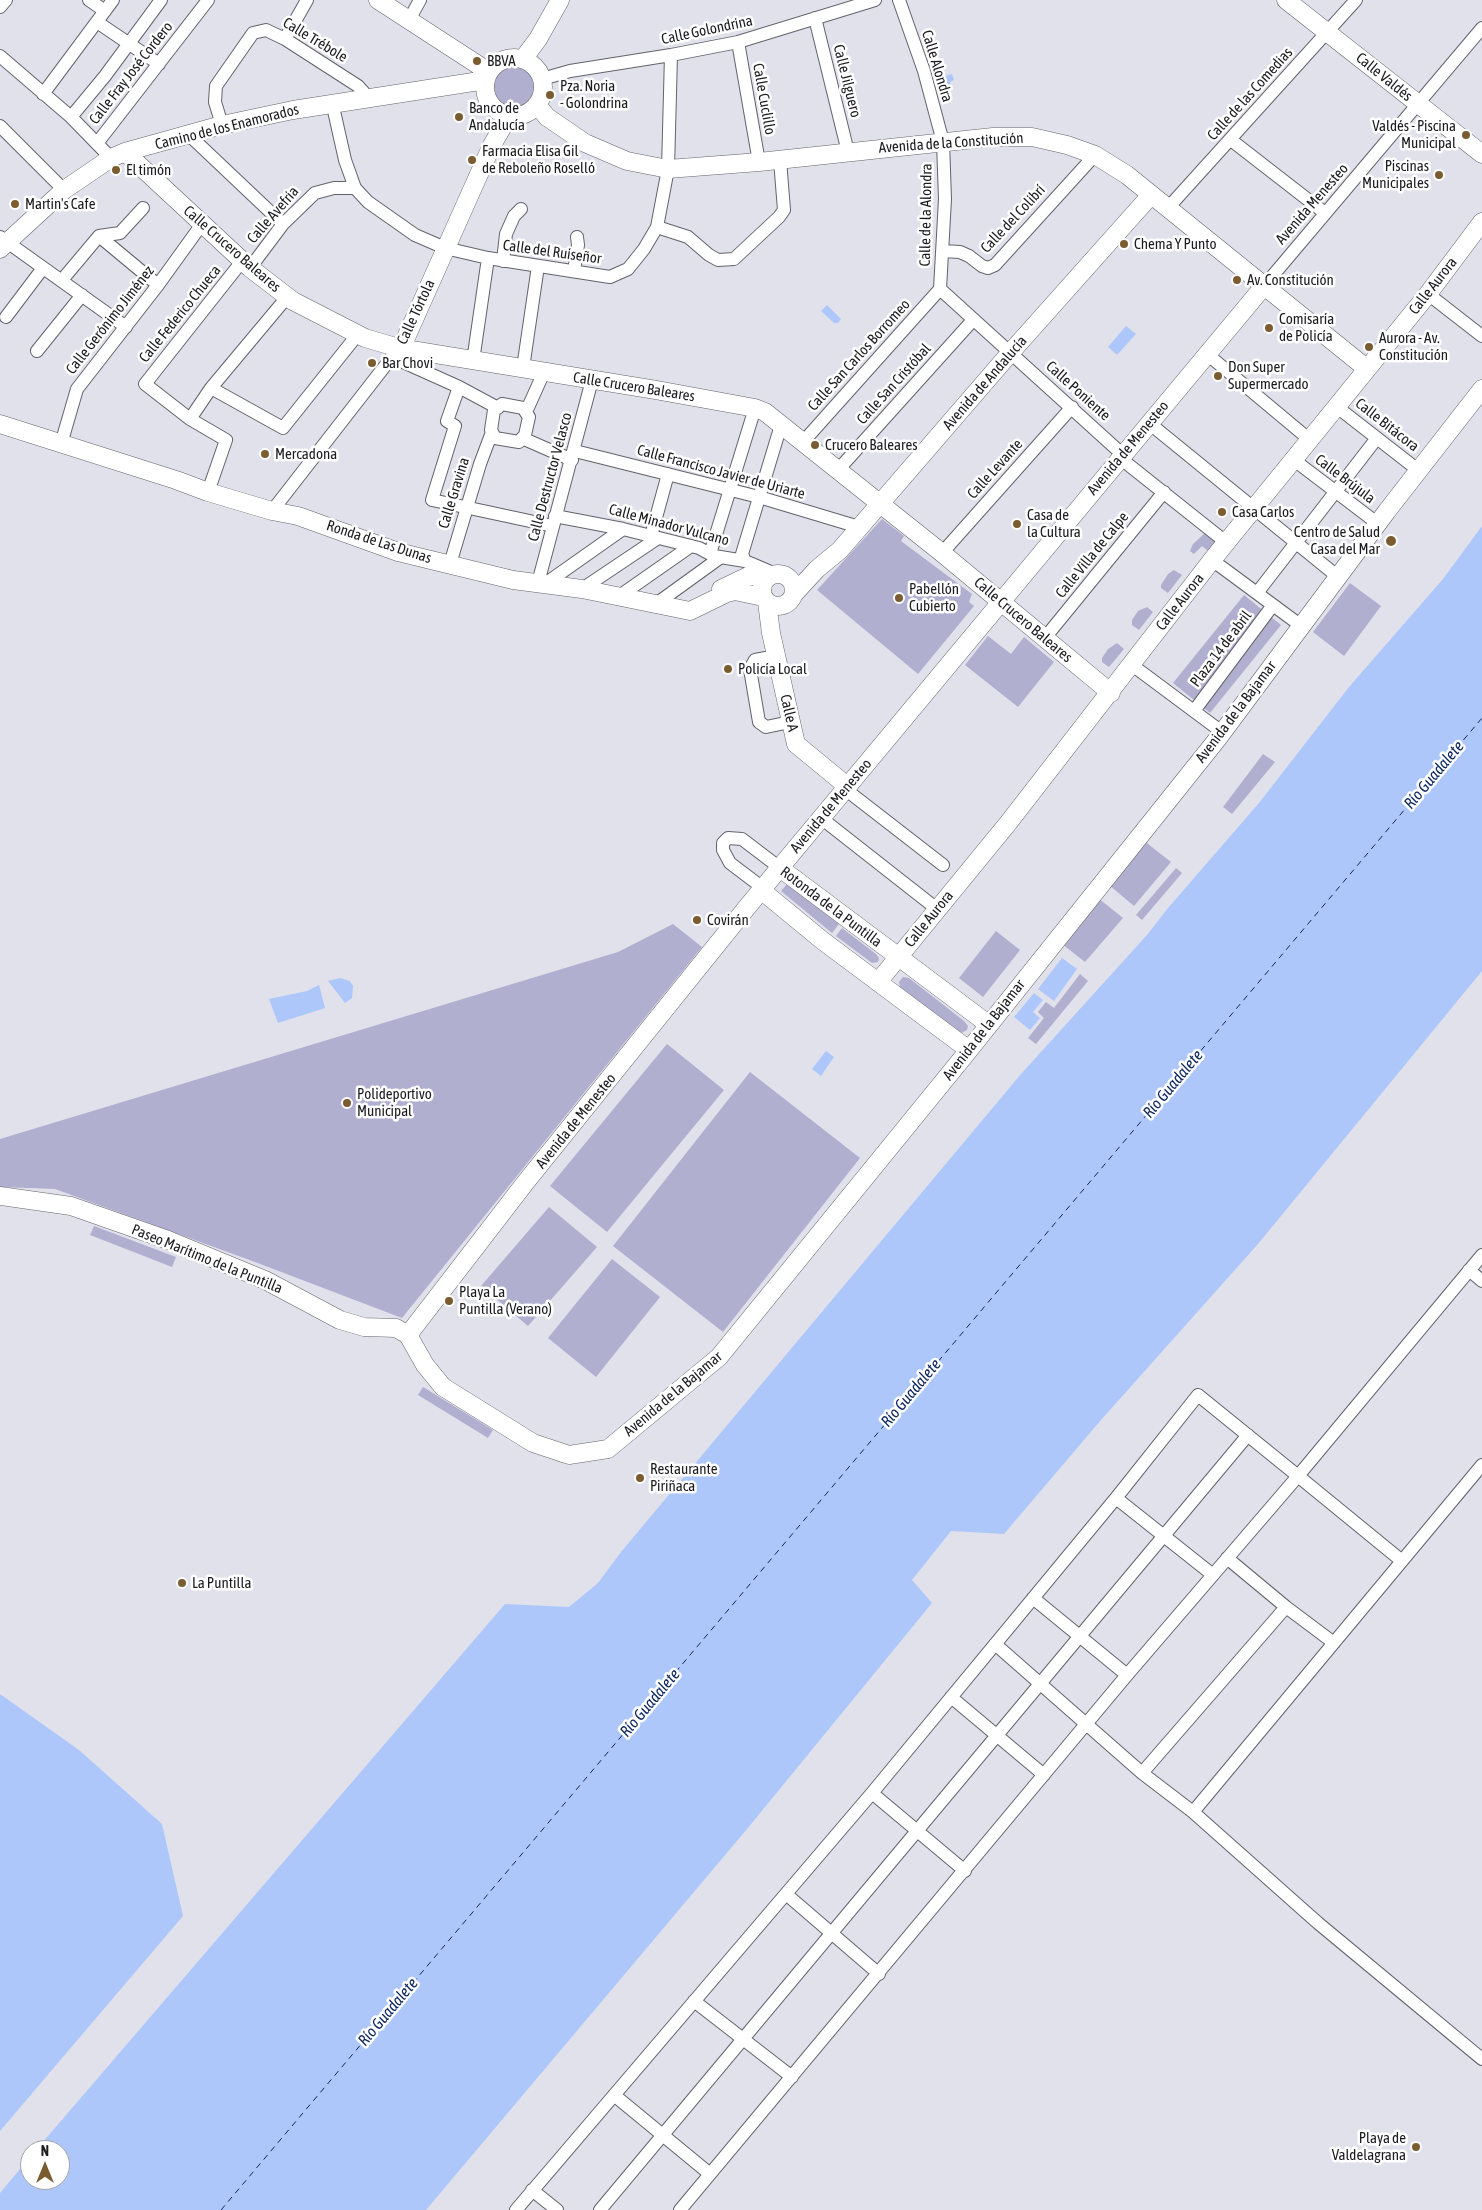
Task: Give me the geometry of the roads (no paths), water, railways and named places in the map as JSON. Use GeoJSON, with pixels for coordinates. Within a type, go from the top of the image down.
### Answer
{"type":"FeatureCollection","features":[{"type":"Feature","properties":{"kind":"street"},"geometry":{"type":"LineString","coordinates":[[0,7],[6,0]]}},
{"type":"Feature","properties":{"kind":"street"},"geometry":{"type":"LineString","coordinates":[[43,94],[109,5],[89,0]]}},
{"type":"Feature","properties":{"kind":"street","name":"Calle Fray José Cordero"},"geometry":{"type":"LineString","coordinates":[[98,142],[208,0]]}},
{"type":"Feature","properties":{"kind":"street"},"geometry":{"type":"LineString","coordinates":[[285,39],[307,0]]}},
{"type":"Feature","properties":{"kind":"street"},"geometry":{"type":"LineString","coordinates":[[378,0],[487,76]]}},
{"type":"Feature","properties":{"kind":"street"},"geometry":{"type":"LineString","coordinates":[[409,20],[420,0]]}},
{"type":"Feature","properties":{"kind":"street"},"geometry":{"type":"LineString","coordinates":[[523,59],[538,39],[560,0]]}},
{"type":"Feature","properties":{"kind":"street","name":"Calle Golondrina"},"geometry":{"type":"LineString","coordinates":[[542,79],[570,71],[738,42],[815,18],[846,5],[876,0]]}},
{"type":"Feature","properties":{"kind":"street","name":"Calle Alondra"},"geometry":{"type":"LineString","coordinates":[[899,0],[924,71],[943,142]]}},
{"type":"Feature","properties":{"kind":"street","name":"Calle Valdés"},"geometry":{"type":"LineString","coordinates":[[1286,0],[1482,154]]}},
{"type":"Feature","properties":{"kind":"street","name":"Calle de las Comedias"},"geometry":{"type":"LineString","coordinates":[[1167,209],[1356,0]]}},
{"type":"Feature","properties":{"kind":"street"},"geometry":{"type":"LineString","coordinates":[[71,117],[105,76],[159,2]]}},
{"type":"Feature","properties":{"kind":"street","name":"Calle Jilguero"},"geometry":{"type":"LineString","coordinates":[[815,18],[848,152]]}},
{"type":"Feature","properties":{"kind":"street"},"geometry":{"type":"LineString","coordinates":[[97,22],[159,64]]}},
{"type":"Feature","properties":{"kind":"street","name":"Avenida Menesteo"},"geometry":{"type":"LineString","coordinates":[[1264,286],[1482,28]]}},
{"type":"Feature","properties":{"kind":"street","name":"Calle Trébole"},"geometry":{"type":"LineString","coordinates":[[222,125],[215,102],[216,86],[253,33],[266,30],[285,39],[358,86],[368,97]]}},
{"type":"Feature","properties":{"kind":"street","name":"Calle Cuclillo"},"geometry":{"type":"LineString","coordinates":[[738,42],[758,162]]}},
{"type":"Feature","properties":{"kind":"street","name":"Calle del Ruiseñor"},"geometry":{"type":"LineString","coordinates":[[332,102],[345,160],[355,188],[368,202],[415,235],[445,248],[488,258],[610,276],[628,269],[644,249],[657,227],[668,168],[671,55]]}},
{"type":"Feature","properties":{"kind":"street"},"geometry":{"type":"LineString","coordinates":[[0,56],[98,142],[118,155]]}},
{"type":"Feature","properties":{"kind":"street"},"geometry":{"type":"LineString","coordinates":[[516,58],[523,59],[535,67],[542,79],[543,92],[537,105],[524,114],[509,116],[501,113],[489,103],[485,88],[487,76],[500,61],[516,58]]}},
{"type":"Feature","properties":{"kind":"street","name":"Camino de los Enamorados"},"geometry":{"type":"LineString","coordinates":[[2,242],[64,190],[118,155],[222,125],[332,102],[487,76]]}},
{"type":"Feature","properties":{"kind":"street","name":"Avenida de la Constitución"},"geometry":{"type":"LineString","coordinates":[[537,105],[547,117],[585,143],[627,161],[668,168],[780,160],[993,137],[1032,137],[1067,145],[1095,154],[1126,175],[1366,368]]}},
{"type":"Feature","properties":{"kind":"street","name":"Calle Tórtola"},"geometry":{"type":"LineString","coordinates":[[272,511],[404,342],[492,145],[509,116]]}},
{"type":"Feature","properties":{"kind":"street"},"geometry":{"type":"LineString","coordinates":[[0,126],[64,190]]}},
{"type":"Feature","properties":{"kind":"street"},"geometry":{"type":"LineString","coordinates":[[188,135],[283,224]]}},
{"type":"Feature","properties":{"kind":"street"},"geometry":{"type":"LineString","coordinates":[[1231,140],[1325,213]]}},
{"type":"Feature","properties":{"kind":"street","name":"Calle de la Alondra"},"geometry":{"type":"LineString","coordinates":[[940,289],[945,199],[943,142]]}},
{"type":"Feature","properties":{"kind":"street","name":"Calle del Colibrí"},"geometry":{"type":"LineString","coordinates":[[943,251],[960,252],[988,268],[995,265],[1095,154]]}},
{"type":"Feature","properties":{"kind":"street","name":"Calle Crucero Baleares"},"geometry":{"type":"LineString","coordinates":[[118,155],[202,224],[246,264],[288,296],[395,353],[523,368],[755,408],[765,412],[942,553],[1111,694]]}},
{"type":"Feature","properties":{"kind":"street"},"geometry":{"type":"LineString","coordinates":[[657,227],[688,237],[709,255],[718,260],[734,259],[784,210],[780,160]]}},
{"type":"Feature","properties":{"kind":"street","name":"Calle Avefria"},"geometry":{"type":"LineString","coordinates":[[246,264],[315,193],[334,188],[355,188]]}},
{"type":"Feature","properties":{"kind":"street","name":"Avenida de Andalucía"},"geometry":{"type":"LineString","coordinates":[[783,586],[817,569],[840,550],[1011,352],[1151,195]]}},
{"type":"Feature","properties":{"kind":"street"},"geometry":{"type":"LineString","coordinates":[[62,280],[99,236],[120,233],[143,208]]}},
{"type":"Feature","properties":{"kind":"street"},"geometry":{"type":"LineString","coordinates":[[503,261],[506,234],[514,216],[521,209]]}},
{"type":"Feature","properties":{"kind":"street","name":"Calle Aurora"},"geometry":{"type":"LineString","coordinates":[[878,982],[1111,694],[1212,560],[1428,294],[1482,222]]}},
{"type":"Feature","properties":{"kind":"street","name":"Calle Gerónimo Jiménez"},"geometry":{"type":"LineString","coordinates":[[61,444],[77,388],[126,327],[202,224]]}},
{"type":"Feature","properties":{"kind":"street"},"geometry":{"type":"LineString","coordinates":[[99,236],[158,285]]}},
{"type":"Feature","properties":{"kind":"street"},"geometry":{"type":"LineString","coordinates":[[574,271],[578,245],[577,237]]}},
{"type":"Feature","properties":{"kind":"street"},"geometry":{"type":"LineString","coordinates":[[2,242],[62,280],[126,327]]}},
{"type":"Feature","properties":{"kind":"street"},"geometry":{"type":"LineString","coordinates":[[473,361],[488,258]]}},
{"type":"Feature","properties":{"kind":"street","name":"Calle Federico Chueca"},"geometry":{"type":"LineString","coordinates":[[208,492],[226,440],[190,418],[144,384],[246,264]]}},
{"type":"Feature","properties":{"kind":"street"},"geometry":{"type":"LineString","coordinates":[[523,368],[538,266]]}},
{"type":"Feature","properties":{"kind":"street"},"geometry":{"type":"LineString","coordinates":[[6,317],[43,268]]}},
{"type":"Feature","properties":{"kind":"street","name":"Avenida de Menesteo"},"geometry":{"type":"LineString","coordinates":[[408,1335],[526,1183],[762,889],[926,694],[999,601],[1264,286]]}},
{"type":"Feature","properties":{"kind":"street","name":"Calle Poniente"},"geometry":{"type":"LineString","coordinates":[[940,289],[1072,408],[1121,456],[1227,543]]}},
{"type":"Feature","properties":{"kind":"street","name":"Calle San Carlos Borromeo"},"geometry":{"type":"LineString","coordinates":[[803,442],[940,289]]}},
{"type":"Feature","properties":{"kind":"street"},"geometry":{"type":"LineString","coordinates":[[1428,294],[1482,336]]}},
{"type":"Feature","properties":{"kind":"street"},"geometry":{"type":"LineString","coordinates":[[37,351],[82,295]]}},
{"type":"Feature","properties":{"kind":"street"},"geometry":{"type":"LineString","coordinates":[[190,418],[211,388],[288,296]]}},
{"type":"Feature","properties":{"kind":"street","name":"Calle San Cristóbal"},"geometry":{"type":"LineString","coordinates":[[838,470],[973,320]]}},
{"type":"Feature","properties":{"kind":"street"},"geometry":{"type":"LineString","coordinates":[[211,388],[283,428],[358,334]]}},
{"type":"Feature","properties":{"kind":"street"},"geometry":{"type":"LineString","coordinates":[[395,353],[498,408]]}},
{"type":"Feature","properties":{"kind":"street"},"geometry":{"type":"LineString","coordinates":[[1207,354],[1310,440]]}},
{"type":"Feature","properties":{"kind":"street"},"geometry":{"type":"LineString","coordinates":[[526,412],[544,372]]}},
{"type":"Feature","properties":{"kind":"street","name":"Calle Destructor Velasco"},"geometry":{"type":"LineString","coordinates":[[542,584],[554,521],[592,380]]}},
{"type":"Feature","properties":{"kind":"street","name":"Calle Minador Vulcano"},"geometry":{"type":"LineString","coordinates":[[459,387],[447,422],[455,426],[432,500],[466,508],[623,529],[692,546],[715,555],[745,561],[783,586]]}},
{"type":"Feature","properties":{"kind":"street","name":"Avenida de la Bajamar"},"geometry":{"type":"LineString","coordinates":[[408,1335],[424,1365],[443,1387],[533,1443],[569,1455],[608,1449],[719,1357],[968,1050],[1222,732],[1377,523],[1482,389]]}},
{"type":"Feature","properties":{"kind":"street"},"geometry":{"type":"LineString","coordinates":[[502,404],[523,408],[526,412],[529,417],[526,435],[519,442],[495,438],[492,432],[494,410],[502,404]]}},
{"type":"Feature","properties":{"kind":"street","name":"Calle Bitácora"},"geometry":{"type":"LineString","coordinates":[[1337,407],[1418,470]]}},
{"type":"Feature","properties":{"kind":"street"},"geometry":{"type":"LineString","coordinates":[[656,604],[715,555],[755,408]]}},
{"type":"Feature","properties":{"kind":"street","name":"Calle Levante"},"geometry":{"type":"LineString","coordinates":[[942,553],[1072,408]]}},
{"type":"Feature","properties":{"kind":"street"},"geometry":{"type":"LineString","coordinates":[[1149,423],[1337,576]]}},
{"type":"Feature","properties":{"kind":"street","name":"Ronda de Las Dunas"},"geometry":{"type":"LineString","coordinates":[[0,424],[208,492],[272,511],[298,516],[398,552],[513,580],[582,589],[690,611]]}},
{"type":"Feature","properties":{"kind":"street"},"geometry":{"type":"LineString","coordinates":[[745,561],[742,554],[781,425]]}},
{"type":"Feature","properties":{"kind":"street","name":"Calle Gravina"},"geometry":{"type":"LineString","coordinates":[[450,564],[480,464],[492,432]]}},
{"type":"Feature","properties":{"kind":"street","name":"Calle Francisco Javier de Uriarte"},"geometry":{"type":"LineString","coordinates":[[522,438],[573,455],[668,474],[759,497],[859,526]]}},
{"type":"Feature","properties":{"kind":"street"},"geometry":{"type":"LineString","coordinates":[[1257,593],[1377,438]]}},
{"type":"Feature","properties":{"kind":"street","name":"Calle Brújula"},"geometry":{"type":"LineString","coordinates":[[1294,460],[1377,523]]}},
{"type":"Feature","properties":{"kind":"street"},"geometry":{"type":"LineString","coordinates":[[582,589],[655,537],[668,474]]}},
{"type":"Feature","properties":{"kind":"street","name":"Calle Villa de Calpe"},"geometry":{"type":"LineString","coordinates":[[1044,639],[1164,492]]}},
{"type":"Feature","properties":{"kind":"street"},"geometry":{"type":"LineString","coordinates":[[542,584],[623,529]]}},
{"type":"Feature","properties":{"kind":"street"},"geometry":{"type":"LineString","coordinates":[[618,597],[692,546]]}},
{"type":"Feature","properties":{"kind":"street","name":"Plaza 14 de abril"},"geometry":{"type":"LineString","coordinates":[[1212,560],[1300,625]]}},
{"type":"Feature","properties":{"kind":"street"},"geometry":{"type":"LineString","coordinates":[[690,611],[717,591],[748,576],[783,586]]}},
{"type":"Feature","properties":{"kind":"street"},"geometry":{"type":"LineString","coordinates":[[765,599],[763,583],[783,586]]}},
{"type":"Feature","properties":{"kind":"street"},"geometry":{"type":"LineString","coordinates":[[690,611],[727,593],[736,591],[765,599],[776,606],[783,586]]}},
{"type":"Feature","properties":{"kind":"street","name":"Calle A"},"geometry":{"type":"LineString","coordinates":[[776,651],[783,586]]}},
{"type":"Feature","properties":{"kind":"street","name":"Calle A"},"geometry":{"type":"LineString","coordinates":[[765,599],[796,744],[846,787]]}},
{"type":"Feature","properties":{"kind":"street","name":"Plaza 14 de abril"},"geometry":{"type":"LineString","coordinates":[[1194,711],[1274,605]]}},
{"type":"Feature","properties":{"kind":"street"},"geometry":{"type":"LineString","coordinates":[[776,651],[755,660],[750,669],[759,722],[766,727],[790,722]]}},
{"type":"Feature","properties":{"kind":"street","name":"Plaza 14 de abril"},"geometry":{"type":"LineString","coordinates":[[1132,664],[1222,732]]}},
{"type":"Feature","properties":{"kind":"street"},"geometry":{"type":"LineString","coordinates":[[846,787],[943,865]]}},
{"type":"Feature","properties":{"kind":"street"},"geometry":{"type":"LineString","coordinates":[[821,818],[936,909]]}},
{"type":"Feature","properties":{"kind":"street","name":"Rotonda de la Puntilla"},"geometry":{"type":"LineString","coordinates":[[762,889],[730,863],[723,850],[724,843],[728,838],[742,839],[988,1024]]}},
{"type":"Feature","properties":{"kind":"street"},"geometry":{"type":"LineString","coordinates":[[762,889],[823,941],[968,1050]]}},
{"type":"Feature","properties":{"kind":"street","name":"Paseo Marítimo de la Puntilla"},"geometry":{"type":"LineString","coordinates":[[0,1196],[71,1206],[168,1240],[266,1280],[340,1320],[364,1327],[396,1328],[408,1335]]}},
{"type":"Feature","properties":{"kind":"street"},"geometry":{"type":"LineString","coordinates":[[680,2210],[1127,1675],[1298,1476],[1482,1255]]}},
{"type":"Feature","properties":{"kind":"street"},"geometry":{"type":"LineString","coordinates":[[1469,1270],[1482,1281]]}},
{"type":"Feature","properties":{"kind":"street"},"geometry":{"type":"LineString","coordinates":[[516,2210],[872,1793],[1116,1498],[1198,1395],[1402,1561]]}},
{"type":"Feature","properties":{"kind":"street"},"geometry":{"type":"LineString","coordinates":[[600,2210],[1248,1435]]}},
{"type":"Feature","properties":{"kind":"street"},"geometry":{"type":"LineString","coordinates":[[1193,1812],[1482,1465]]}},
{"type":"Feature","properties":{"kind":"street"},"geometry":{"type":"LineString","coordinates":[[1116,1498],[1213,1574]]}},
{"type":"Feature","properties":{"kind":"street"},"geometry":{"type":"LineString","coordinates":[[1227,1558],[1286,1607],[1334,1643]]}},
{"type":"Feature","properties":{"kind":"street"},"geometry":{"type":"LineString","coordinates":[[1033,1598],[1127,1675]]}},
{"type":"Feature","properties":{"kind":"street"},"geometry":{"type":"LineString","coordinates":[[1142,1773],[1286,1607]]}},
{"type":"Feature","properties":{"kind":"street"},"geometry":{"type":"LineString","coordinates":[[995,1644],[1142,1773],[1193,1812],[1318,1923],[1482,2059]]}},
{"type":"Feature","properties":{"kind":"street"},"geometry":{"type":"LineString","coordinates":[[951,1697],[1044,1775]]}},
{"type":"Feature","properties":{"kind":"street"},"geometry":{"type":"LineString","coordinates":[[872,1793],[965,1871]]}},
{"type":"Feature","properties":{"kind":"street"},"geometry":{"type":"LineString","coordinates":[[786,1894],[878,1974]]}},
{"type":"Feature","properties":{"kind":"street"},"geometry":{"type":"LineString","coordinates":[[694,2001],[792,2077]]}},
{"type":"Feature","properties":{"kind":"street"},"geometry":{"type":"LineString","coordinates":[[614,2095],[710,2174]]}},
{"type":"Feature","properties":{"kind":"street"},"geometry":{"type":"LineString","coordinates":[[532,2190],[557,2210]]}},
{"type":"Feature","properties":{"kind":"water"},"geometry":{"type":"Polygon","coordinates":[[[952,74],[954,80],[950,82],[952,89],[943,92],[939,78],[952,74]]]}},
{"type":"Feature","properties":{"kind":"water"},"geometry":{"type":"Polygon","coordinates":[[[827,305],[841,319],[838,323],[834,323],[821,311],[827,305]]]}},
{"type":"Feature","properties":{"kind":"water"},"geometry":{"type":"Polygon","coordinates":[[[1126,326],[1136,334],[1117,355],[1108,347],[1126,326]]]}},
{"type":"Feature","properties":{"kind":"water","name":"Río Guadalete"},"geometry":{"type":"Polygon","coordinates":[[[1482,526],[1482,971],[1258,1244],[1101,1420],[1004,1534],[951,1531],[912,1580],[932,1603],[747,1829],[426,2210],[0,2210],[0,2193],[20,2169],[20,2190],[70,2190],[70,2140],[45,2140],[505,1604],[569,1607],[598,1583],[621,1552],[1021,1074],[1147,935],[1259,803],[1349,687],[1443,579],[1482,526]]]}},
{"type":"Feature","properties":{"kind":"water"},"geometry":{"type":"Polygon","coordinates":[[[1062,958],[1077,969],[1054,1001],[1038,989],[1062,958]]]}},
{"type":"Feature","properties":{"kind":"water"},"geometry":{"type":"Polygon","coordinates":[[[340,978],[350,981],[353,986],[352,998],[345,1003],[328,981],[340,978]]]}},
{"type":"Feature","properties":{"kind":"water"},"geometry":{"type":"Polygon","coordinates":[[[319,985],[325,1008],[278,1023],[269,999],[307,991],[319,985]]]}},
{"type":"Feature","properties":{"kind":"water"},"geometry":{"type":"Polygon","coordinates":[[[1034,993],[1043,1000],[1033,1012],[1040,1018],[1030,1030],[1014,1017],[1034,993]]]}},
{"type":"Feature","properties":{"kind":"water"},"geometry":{"type":"Polygon","coordinates":[[[826,1051],[834,1057],[821,1076],[812,1069],[826,1051]]]}},
{"type":"Feature","properties":{"kind":"water"},"geometry":{"type":"Polygon","coordinates":[[[0,1694],[79,1750],[162,1824],[183,1916],[0,2131],[0,1694]]]}},
{"type":"Feature","properties":{"kind":"place","name":"BBVA"},"geometry":{"type":"Point","coordinates":[477,61]}},
{"type":"Feature","properties":{"kind":"place","name":"Pza. Noria - Golondrina"},"geometry":{"type":"Point","coordinates":[550,95]}},
{"type":"Feature","properties":{"kind":"place","name":"Banco de Andalucía"},"geometry":{"type":"Point","coordinates":[459,117]}},
{"type":"Feature","properties":{"kind":"place","name":"Valdés - Piscina Municipal"},"geometry":{"type":"Point","coordinates":[1466,135]}},
{"type":"Feature","properties":{"kind":"place","name":"Farmacia Elisa Gil de Reboleño Roselló"},"geometry":{"type":"Point","coordinates":[472,160]}},
{"type":"Feature","properties":{"kind":"place","name":"El timón"},"geometry":{"type":"Point","coordinates":[116,170]}},
{"type":"Feature","properties":{"kind":"place","name":"Piscinas Municipales"},"geometry":{"type":"Point","coordinates":[1439,175]}},
{"type":"Feature","properties":{"kind":"place","name":"Martin's Cafe"},"geometry":{"type":"Point","coordinates":[15,204]}},
{"type":"Feature","properties":{"kind":"place","name":"Chema Y Punto"},"geometry":{"type":"Point","coordinates":[1124,244]}},
{"type":"Feature","properties":{"kind":"place","name":"Av. Constitución"},"geometry":{"type":"Point","coordinates":[1237,280]}},
{"type":"Feature","properties":{"kind":"place","name":"Comisaría de Policía"},"geometry":{"type":"Point","coordinates":[1269,328]}},
{"type":"Feature","properties":{"kind":"place","name":"Aurora - Av. Constitución"},"geometry":{"type":"Point","coordinates":[1369,347]}},
{"type":"Feature","properties":{"kind":"place","name":"Bar Chovi"},"geometry":{"type":"Point","coordinates":[372,363]}},
{"type":"Feature","properties":{"kind":"place","name":"Don Super Supermercado"},"geometry":{"type":"Point","coordinates":[1218,376]}},
{"type":"Feature","properties":{"kind":"place","name":"Crucero Baleares"},"geometry":{"type":"Point","coordinates":[815,445]}},
{"type":"Feature","properties":{"kind":"place","name":"Mercadona"},"geometry":{"type":"Point","coordinates":[265,454]}},
{"type":"Feature","properties":{"kind":"place","name":"Casa Carlos"},"geometry":{"type":"Point","coordinates":[1222,512]}},
{"type":"Feature","properties":{"kind":"place","name":"Casa de la Cultura"},"geometry":{"type":"Point","coordinates":[1017,524]}},
{"type":"Feature","properties":{"kind":"place","name":"Centro de Salud Casa del Mar"},"geometry":{"type":"Point","coordinates":[1391,541]}},
{"type":"Feature","properties":{"kind":"place","name":"Pabellón Cubierto"},"geometry":{"type":"Point","coordinates":[899,598]}},
{"type":"Feature","properties":{"kind":"place","name":"Policía Local"},"geometry":{"type":"Point","coordinates":[728,669]}},
{"type":"Feature","properties":{"kind":"place","name":"Covirán"},"geometry":{"type":"Point","coordinates":[697,920]}},
{"type":"Feature","properties":{"kind":"place","name":"Polideportivo Municipal"},"geometry":{"type":"Point","coordinates":[347,1103]}},
{"type":"Feature","properties":{"kind":"place","name":"Playa La Puntilla (Verano)"},"geometry":{"type":"Point","coordinates":[449,1301]}},
{"type":"Feature","properties":{"kind":"place","name":"Restaurante Piriñaca"},"geometry":{"type":"Point","coordinates":[640,1478]}},
{"type":"Feature","properties":{"kind":"place","name":"La Puntilla"},"geometry":{"type":"Point","coordinates":[182,1583]}},
{"type":"Feature","properties":{"kind":"place","name":"Playa de Valdelagrana"},"geometry":{"type":"Point","coordinates":[1416,2147]}}]}
